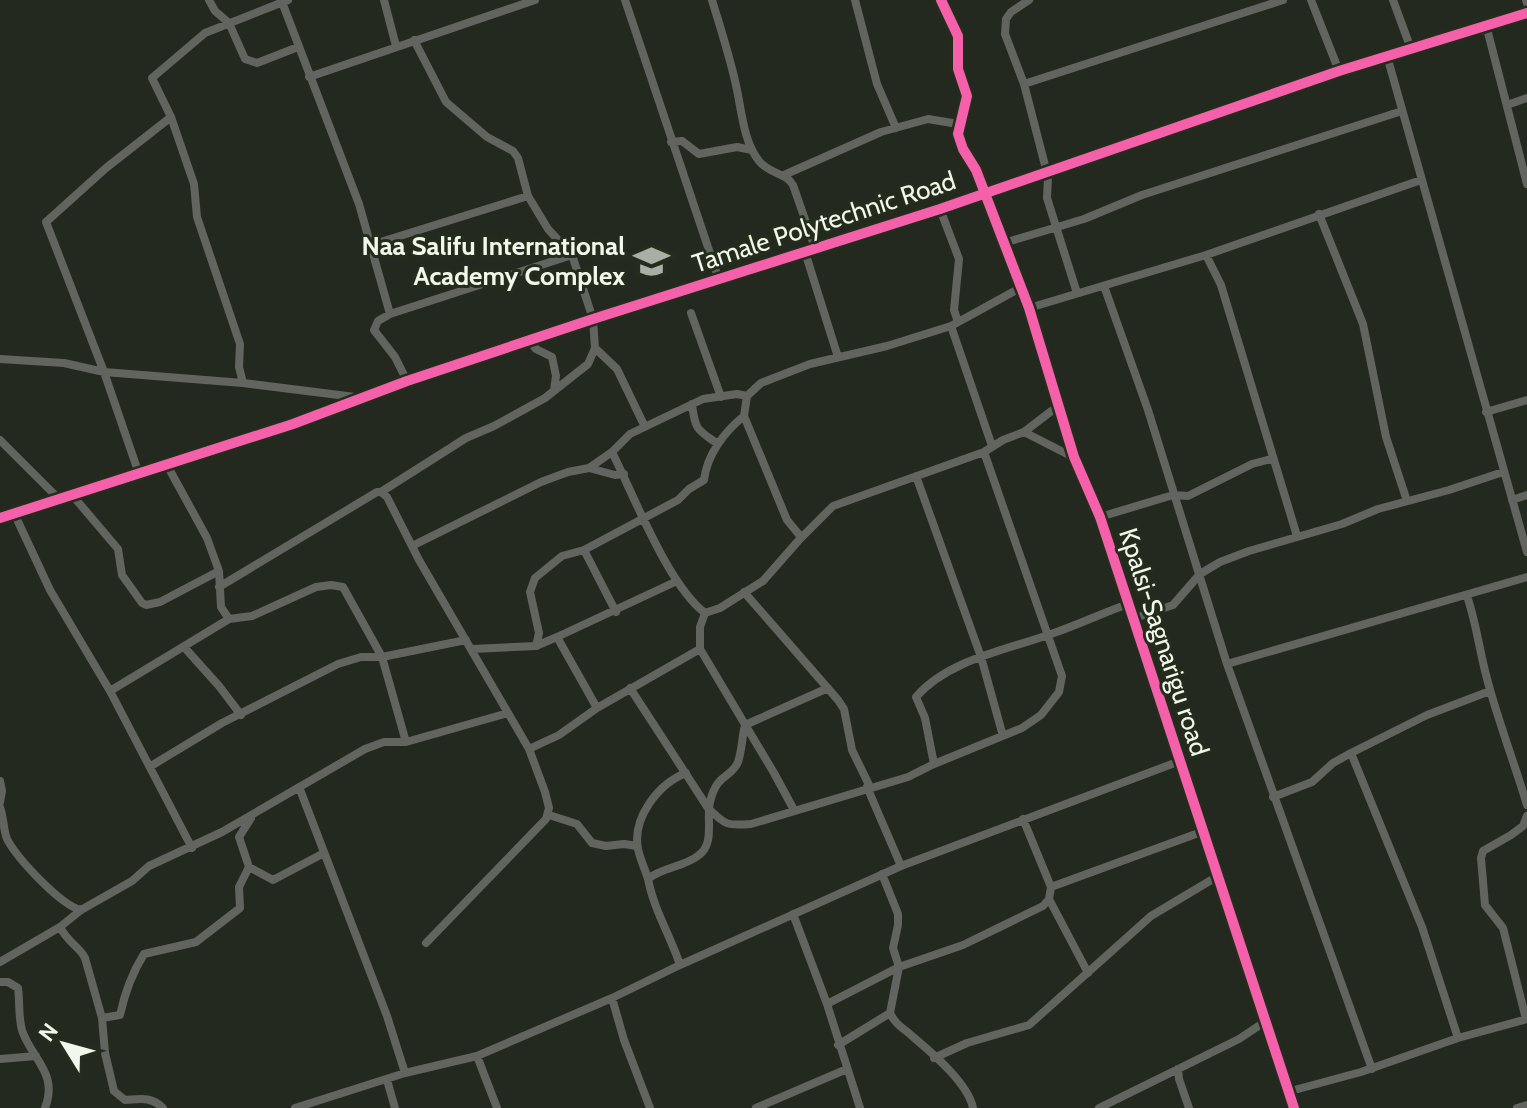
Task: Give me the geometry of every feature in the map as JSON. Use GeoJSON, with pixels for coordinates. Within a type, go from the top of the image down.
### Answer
{"type":"FeatureCollection","features":[{"type":"Feature","properties":{"kind":"street"},"geometry":{"type":"LineString","coordinates":[[209,0],[215,11],[229,23],[245,59],[250,62],[257,63],[298,47]]}},
{"type":"Feature","properties":{"kind":"street"},"geometry":{"type":"LineString","coordinates":[[384,0],[396,46]]}},
{"type":"Feature","properties":{"kind":"street"},"geometry":{"type":"LineString","coordinates":[[309,77],[535,0]]}},
{"type":"Feature","properties":{"kind":"street"},"geometry":{"type":"LineString","coordinates":[[625,0],[719,280]]}},
{"type":"Feature","properties":{"kind":"street"},"geometry":{"type":"LineString","coordinates":[[712,0],[752,150],[767,170],[784,175],[793,185],[815,248]]}},
{"type":"Feature","properties":{"kind":"street"},"geometry":{"type":"LineString","coordinates":[[855,0],[877,84],[896,128]]}},
{"type":"Feature","properties":{"kind":"street"},"geometry":{"type":"LineString","coordinates":[[784,175],[881,132],[928,119],[958,124],[967,96],[958,69],[958,36],[941,0]]}},
{"type":"Feature","properties":{"kind":"street"},"geometry":{"type":"LineString","coordinates":[[1029,0],[1006,19],[1005,34],[1024,84],[1046,170],[1047,198],[1077,293]]}},
{"type":"Feature","properties":{"kind":"street"},"geometry":{"type":"LineString","coordinates":[[1024,84],[1283,0]]}},
{"type":"Feature","properties":{"kind":"street"},"geometry":{"type":"LineString","coordinates":[[1311,0],[1339,71]]}},
{"type":"Feature","properties":{"kind":"street"},"geometry":{"type":"LineString","coordinates":[[1393,0],[1411,49]]}},
{"type":"Feature","properties":{"kind":"street"},"geometry":{"type":"LineString","coordinates":[[243,383],[239,367],[240,344],[197,217],[194,184],[171,117],[152,78],[205,33],[285,1],[298,47],[359,204],[390,314]]}},
{"type":"Feature","properties":{"kind":"street","name":"Tamale Polytechnic Road"},"geometry":{"type":"LineString","coordinates":[[0,518],[167,465],[593,319],[940,209],[1339,71],[1527,13]]}},
{"type":"Feature","properties":{"kind":"street"},"geometry":{"type":"LineString","coordinates":[[1486,25],[1527,184]]}},
{"type":"Feature","properties":{"kind":"street"},"geometry":{"type":"LineString","coordinates":[[219,587],[466,438],[494,426],[554,390],[588,364],[595,348],[593,319],[572,255],[548,229],[528,196],[518,158],[513,151],[487,137],[446,102],[414,40]]}},
{"type":"Feature","properties":{"kind":"street"},"geometry":{"type":"LineString","coordinates":[[1387,56],[1527,552]]}},
{"type":"Feature","properties":{"kind":"street"},"geometry":{"type":"LineString","coordinates":[[1507,105],[1527,98]]}},
{"type":"Feature","properties":{"kind":"street"},"geometry":{"type":"LineString","coordinates":[[1004,243],[1084,219],[1142,195],[1402,111]]}},
{"type":"Feature","properties":{"kind":"street"},"geometry":{"type":"LineString","coordinates":[[139,474],[104,372],[46,222],[106,168],[171,117]]}},
{"type":"Feature","properties":{"kind":"street","name":"Kpalsi-Sagnarigu road"},"geometry":{"type":"LineString","coordinates":[[958,124],[963,149],[976,170],[1029,308],[1074,457],[1100,517],[1294,1108]]}},
{"type":"Feature","properties":{"kind":"street"},"geometry":{"type":"LineString","coordinates":[[671,142],[682,141],[699,154],[737,147],[752,150]]}},
{"type":"Feature","properties":{"kind":"street"},"geometry":{"type":"LineString","coordinates":[[1029,308],[1206,255],[1421,180]]}},
{"type":"Feature","properties":{"kind":"street"},"geometry":{"type":"LineString","coordinates":[[371,245],[528,196]]}},
{"type":"Feature","properties":{"kind":"street"},"geometry":{"type":"LineString","coordinates":[[630,688],[708,808],[723,824],[733,825],[751,824],[908,777],[1022,728],[1041,715],[1059,692],[1062,676],[988,449],[955,324],[959,259],[940,209]]}},
{"type":"Feature","properties":{"kind":"street"},"geometry":{"type":"LineString","coordinates":[[1319,214],[1363,324],[1386,437],[1407,501]]}},
{"type":"Feature","properties":{"kind":"street"},"geometry":{"type":"LineString","coordinates":[[805,252],[838,357]]}},
{"type":"Feature","properties":{"kind":"street"},"geometry":{"type":"LineString","coordinates":[[407,381],[395,357],[374,330],[378,321],[390,314],[572,255]]}},
{"type":"Feature","properties":{"kind":"street"},"geometry":{"type":"LineString","coordinates":[[1206,255],[1221,285],[1271,459],[1297,536]]}},
{"type":"Feature","properties":{"kind":"street"},"geometry":{"type":"LineString","coordinates":[[1104,286],[1148,410],[1227,664],[1372,1069]]}},
{"type":"Feature","properties":{"kind":"street"},"geometry":{"type":"LineString","coordinates":[[801,537],[787,520],[744,416],[747,396],[761,383],[810,364],[887,346],[955,324],[1020,288]]}},
{"type":"Feature","properties":{"kind":"street"},"geometry":{"type":"LineString","coordinates":[[691,313],[721,397]]}},
{"type":"Feature","properties":{"kind":"street"},"geometry":{"type":"LineString","coordinates":[[530,341],[536,349],[552,357],[556,376],[554,390]]}},
{"type":"Feature","properties":{"kind":"street"},"geometry":{"type":"LineString","coordinates":[[595,348],[617,369],[645,427]]}},
{"type":"Feature","properties":{"kind":"street"},"geometry":{"type":"LineString","coordinates":[[0,359],[64,363],[104,372],[243,383],[363,398]]}},
{"type":"Feature","properties":{"kind":"street"},"geometry":{"type":"LineString","coordinates":[[412,546],[541,482],[589,468],[624,439],[703,399],[747,396]]}},
{"type":"Feature","properties":{"kind":"street"},"geometry":{"type":"LineString","coordinates":[[1486,412],[1527,400]]}},
{"type":"Feature","properties":{"kind":"street"},"geometry":{"type":"LineString","coordinates":[[692,404],[694,425],[704,436],[718,444]]}},
{"type":"Feature","properties":{"kind":"street"},"geometry":{"type":"LineString","coordinates":[[705,613],[720,608],[763,581],[833,506],[988,449],[1024,432],[1058,406]]}},
{"type":"Feature","properties":{"kind":"street"},"geometry":{"type":"LineString","coordinates":[[536,646],[539,633],[530,592],[535,578],[562,556],[584,550],[678,500],[704,480],[705,470],[718,444],[744,416]]}},
{"type":"Feature","properties":{"kind":"street"},"geometry":{"type":"LineString","coordinates":[[1024,432],[1074,457]]}},
{"type":"Feature","properties":{"kind":"street"},"geometry":{"type":"LineString","coordinates":[[0,440],[59,499]]}},
{"type":"Feature","properties":{"kind":"street"},"geometry":{"type":"LineString","coordinates":[[612,452],[677,581],[691,603],[705,613]]}},
{"type":"Feature","properties":{"kind":"street"},"geometry":{"type":"LineString","coordinates":[[1100,517],[1173,495],[1188,496],[1252,464],[1271,459]]}},
{"type":"Feature","properties":{"kind":"street"},"geometry":{"type":"LineString","coordinates":[[167,465],[207,538],[219,571],[221,607],[229,619]]}},
{"type":"Feature","properties":{"kind":"street"},"geometry":{"type":"LineString","coordinates":[[589,468],[615,475],[624,474]]}},
{"type":"Feature","properties":{"kind":"street"},"geometry":{"type":"LineString","coordinates":[[1132,619],[1173,605],[1200,574],[1220,562],[1342,524],[1359,515],[1503,472]]}},
{"type":"Feature","properties":{"kind":"street"},"geometry":{"type":"LineString","coordinates":[[916,476],[981,657],[1003,736]]}},
{"type":"Feature","properties":{"kind":"street"},"geometry":{"type":"LineString","coordinates":[[381,492],[529,749],[545,792],[549,815]]}},
{"type":"Feature","properties":{"kind":"street"},"geometry":{"type":"LineString","coordinates":[[1512,500],[1527,495]]}},
{"type":"Feature","properties":{"kind":"street"},"geometry":{"type":"LineString","coordinates":[[73,496],[118,549],[122,575],[146,605],[160,602],[219,571]]}},
{"type":"Feature","properties":{"kind":"street"},"geometry":{"type":"LineString","coordinates":[[14,513],[50,590],[110,691],[192,848]]}},
{"type":"Feature","properties":{"kind":"street"},"geometry":{"type":"LineString","coordinates":[[584,550],[616,612]]}},
{"type":"Feature","properties":{"kind":"street"},"geometry":{"type":"LineString","coordinates":[[1227,664],[1527,577]]}},
{"type":"Feature","properties":{"kind":"street"},"geometry":{"type":"LineString","coordinates":[[472,649],[536,646],[616,612],[677,581]]}},
{"type":"Feature","properties":{"kind":"street"},"geometry":{"type":"LineString","coordinates":[[110,691],[229,619],[252,616],[316,587],[343,587],[382,657],[406,742]]}},
{"type":"Feature","properties":{"kind":"street"},"geometry":{"type":"LineString","coordinates":[[744,592],[844,709],[852,750],[901,866]]}},
{"type":"Feature","properties":{"kind":"street"},"geometry":{"type":"LineString","coordinates":[[1467,596],[1490,691],[1527,805]]}},
{"type":"Feature","properties":{"kind":"street"},"geometry":{"type":"LineString","coordinates":[[934,764],[925,718],[916,697],[925,686],[981,657],[1047,636],[1128,604]]}},
{"type":"Feature","properties":{"kind":"street"},"geometry":{"type":"LineString","coordinates":[[705,613],[700,627],[700,649],[794,810]]}},
{"type":"Feature","properties":{"kind":"street"},"geometry":{"type":"LineString","coordinates":[[557,637],[597,708]]}},
{"type":"Feature","properties":{"kind":"street"},"geometry":{"type":"LineString","coordinates":[[151,766],[183,745],[338,664],[361,657],[382,657],[466,640]]}},
{"type":"Feature","properties":{"kind":"street"},"geometry":{"type":"LineString","coordinates":[[184,647],[241,715]]}},
{"type":"Feature","properties":{"kind":"street"},"geometry":{"type":"LineString","coordinates":[[529,749],[559,735],[597,708],[700,649]]}},
{"type":"Feature","properties":{"kind":"street"},"geometry":{"type":"LineString","coordinates":[[745,725],[828,688]]}},
{"type":"Feature","properties":{"kind":"street"},"geometry":{"type":"LineString","coordinates":[[1273,797],[1312,782],[1333,763],[1427,715],[1490,691]]}},
{"type":"Feature","properties":{"kind":"street"},"geometry":{"type":"LineString","coordinates":[[0,962],[132,881],[149,866],[192,848],[365,749],[384,742],[406,742],[508,713]]}},
{"type":"Feature","properties":{"kind":"street"},"geometry":{"type":"LineString","coordinates":[[648,879],[700,855],[708,842],[708,808],[715,783],[737,763],[745,725]]}},
{"type":"Feature","properties":{"kind":"street"},"geometry":{"type":"LineString","coordinates":[[1351,753],[1422,927],[1458,1038]]}},
{"type":"Feature","properties":{"kind":"street"},"geometry":{"type":"LineString","coordinates":[[295,1108],[405,1073],[477,1056],[901,866],[1180,761]]}},
{"type":"Feature","properties":{"kind":"street"},"geometry":{"type":"LineString","coordinates":[[680,965],[658,916],[637,846],[641,818],[649,803],[672,779],[686,773]]}},
{"type":"Feature","properties":{"kind":"street"},"geometry":{"type":"LineString","coordinates":[[0,781],[0,805],[9,842],[56,895],[71,908],[81,910]]}},
{"type":"Feature","properties":{"kind":"street"},"geometry":{"type":"LineString","coordinates":[[299,787],[387,1016],[405,1073]]}},
{"type":"Feature","properties":{"kind":"street"},"geometry":{"type":"LineString","coordinates":[[254,814],[239,837],[249,867],[273,880],[324,853]]}},
{"type":"Feature","properties":{"kind":"street"},"geometry":{"type":"LineString","coordinates":[[549,815],[577,824],[592,843],[637,846]]}},
{"type":"Feature","properties":{"kind":"street"},"geometry":{"type":"LineString","coordinates":[[426,943],[549,815]]}},
{"type":"Feature","properties":{"kind":"street"},"geometry":{"type":"LineString","coordinates":[[1287,1092],[1372,1069],[1458,1038],[1526,1019],[1503,928],[1485,905],[1481,858],[1483,851],[1523,826],[1527,816]]}},
{"type":"Feature","properties":{"kind":"street"},"geometry":{"type":"LineString","coordinates":[[827,1004],[899,967],[963,945],[1043,906],[1049,899],[1051,887],[1023,819]]}},
{"type":"Feature","properties":{"kind":"street"},"geometry":{"type":"LineString","coordinates":[[1051,887],[1204,831]]}},
{"type":"Feature","properties":{"kind":"street"},"geometry":{"type":"LineString","coordinates":[[102,1018],[120,1015],[134,969],[144,954],[196,942],[240,908],[239,887],[249,867]]}},
{"type":"Feature","properties":{"kind":"street"},"geometry":{"type":"LineString","coordinates":[[882,874],[898,914],[893,948],[899,967],[890,1013],[898,1026],[963,1084],[973,1108]]}},
{"type":"Feature","properties":{"kind":"street"},"geometry":{"type":"LineString","coordinates":[[934,1058],[967,1043],[1029,1025],[1151,916],[1218,876]]}},
{"type":"Feature","properties":{"kind":"street"},"geometry":{"type":"LineString","coordinates":[[1049,899],[1088,973]]}},
{"type":"Feature","properties":{"kind":"street"},"geometry":{"type":"LineString","coordinates":[[793,914],[827,1004],[860,1108]]}},
{"type":"Feature","properties":{"kind":"street"},"geometry":{"type":"LineString","coordinates":[[60,927],[71,946],[81,951],[85,958],[102,1018],[105,1053],[114,1091],[125,1100],[146,1098],[156,1101],[163,1108]]}},
{"type":"Feature","properties":{"kind":"street"},"geometry":{"type":"LineString","coordinates":[[0,982],[8,982],[18,988],[21,1030],[48,1075],[50,1096],[45,1108]]}},
{"type":"Feature","properties":{"kind":"street"},"geometry":{"type":"LineString","coordinates":[[612,998],[650,1108]]}},
{"type":"Feature","properties":{"kind":"street"},"geometry":{"type":"LineString","coordinates":[[838,1045],[890,1013]]}},
{"type":"Feature","properties":{"kind":"street"},"geometry":{"type":"LineString","coordinates":[[1099,1108],[1239,1039],[1266,1021]]}},
{"type":"Feature","properties":{"kind":"street"},"geometry":{"type":"LineString","coordinates":[[0,1059],[36,1056]]}},
{"type":"Feature","properties":{"kind":"street"},"geometry":{"type":"LineString","coordinates":[[477,1056],[497,1108]]}},
{"type":"Feature","properties":{"kind":"street"},"geometry":{"type":"LineString","coordinates":[[756,1108],[847,1069]]}},
{"type":"Feature","properties":{"kind":"street"},"geometry":{"type":"LineString","coordinates":[[1178,1069],[1189,1108]]}},
{"type":"Feature","properties":{"kind":"street"},"geometry":{"type":"LineString","coordinates":[[387,1080],[395,1108]]}},
{"type":"Feature","properties":{"kind":"street"},"geometry":{"type":"LineString","coordinates":[[1517,1108],[1527,1105]]}},
{"type":"Feature","properties":{"kind":"cycle path"},"geometry":{"type":"LineString","coordinates":[[941,0],[958,36],[958,69],[967,96],[958,134],[976,170],[1029,308],[1074,457],[1100,517],[1294,1108]]}},
{"type":"Feature","properties":{"kind":"cycle path"},"geometry":{"type":"LineString","coordinates":[[0,518],[293,424],[407,381],[593,319],[940,209],[1339,71],[1527,13]]}},
{"type":"Feature","properties":{"kind":"place","name":"Naa Salifu International Academy Complex"},"geometry":{"type":"Point","coordinates":[651,261]}}]}
